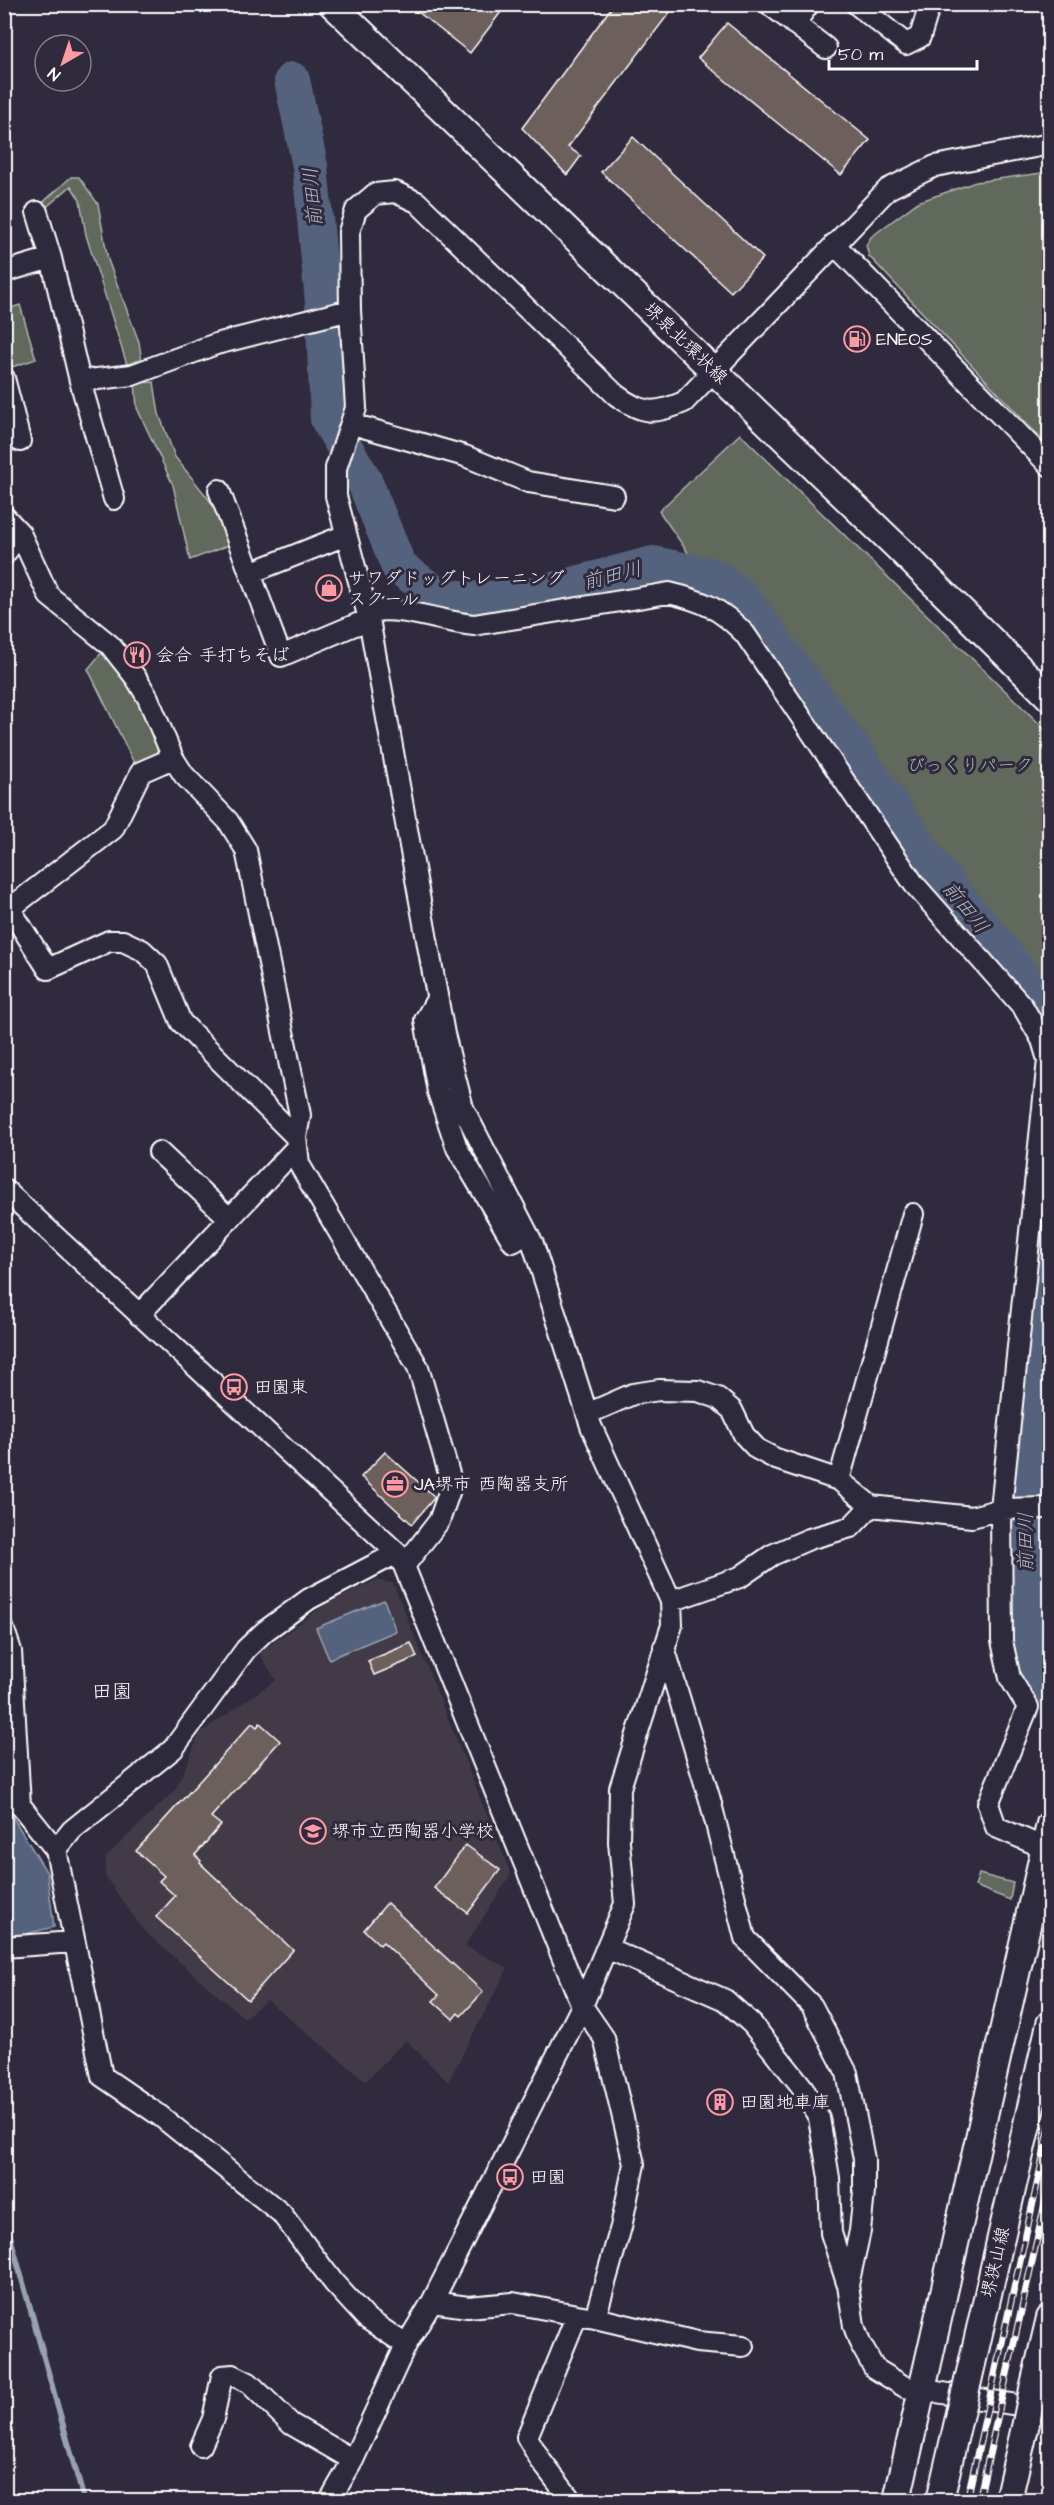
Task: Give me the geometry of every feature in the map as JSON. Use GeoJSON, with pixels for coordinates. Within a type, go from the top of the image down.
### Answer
{"type":"FeatureCollection","features":[{"type":"Feature","properties":{"kind":"main road","name":"堺泉北環状線"},"geometry":{"type":"LineString","coordinates":[[332,4],[1047,686]]}},
{"type":"Feature","properties":{"kind":"main road"},"geometry":{"type":"LineString","coordinates":[[897,2500],[1047,1836]]}},
{"type":"Feature","properties":{"kind":"main road","name":"堺狭山線"},"geometry":{"type":"LineString","coordinates":[[940,2500],[1050,2024]]}},
{"type":"Feature","properties":{"kind":"main road"},"geometry":{"type":"LineString","coordinates":[[1008,2500],[1050,2318]]}},
{"type":"Feature","properties":{"kind":"street"},"geometry":{"type":"LineString","coordinates":[[770,4],[826,48]]}},
{"type":"Feature","properties":{"kind":"street"},"geometry":{"type":"LineString","coordinates":[[794,24],[809,4]]}},
{"type":"Feature","properties":{"kind":"street"},"geometry":{"type":"LineString","coordinates":[[856,4],[906,44],[920,37],[930,4]]}},
{"type":"Feature","properties":{"kind":"street"},"geometry":{"type":"LineString","coordinates":[[330,2500],[353,2460],[406,2345],[432,2302],[582,2006],[625,1904],[619,1842],[620,1788],[672,1625],[671,1601],[587,1414],[527,1233],[463,1108],[437,999],[368,615],[336,496],[338,462],[356,408],[350,310],[349,232],[356,210],[375,194],[395,192],[417,202],[616,395],[632,406],[650,412],[665,410],[684,402],[888,189],[935,166],[1050,144]]}},
{"type":"Feature","properties":{"kind":"street"},"geometry":{"type":"LineString","coordinates":[[37,212],[51,258],[80,381],[114,499]]}},
{"type":"Feature","properties":{"kind":"street"},"geometry":{"type":"LineString","coordinates":[[834,244],[1050,466]]}},
{"type":"Feature","properties":{"kind":"street"},"geometry":{"type":"LineString","coordinates":[[4,272],[51,258]]}},
{"type":"Feature","properties":{"kind":"street"},"geometry":{"type":"LineString","coordinates":[[80,381],[132,375],[216,344],[350,310]]}},
{"type":"Feature","properties":{"kind":"street"},"geometry":{"type":"LineString","coordinates":[[4,378],[8,402],[20,441]]}},
{"type":"Feature","properties":{"kind":"street"},"geometry":{"type":"LineString","coordinates":[[351,427],[465,456],[528,482],[614,496]]}},
{"type":"Feature","properties":{"kind":"street"},"geometry":{"type":"LineString","coordinates":[[219,490],[281,656],[387,608],[451,623],[474,625],[669,593],[696,599],[725,613],[745,634],[914,884],[1023,1007],[1042,1040],[1048,1060],[1002,1509],[1002,1641],[1010,1678],[1028,1707],[988,1804],[996,1827],[1047,1836]]}},
{"type":"Feature","properties":{"kind":"street"},"geometry":{"type":"LineString","coordinates":[[4,516],[20,532],[49,596],[110,645],[135,678],[148,698],[172,758],[184,775],[228,821],[246,850],[300,1115],[296,1143],[299,1164],[418,1367],[452,1484],[439,1521],[400,1560],[309,1599],[265,1631],[246,1648],[173,1749],[72,1830],[56,1850]]}},
{"type":"Feature","properties":{"kind":"street"},"geometry":{"type":"LineString","coordinates":[[4,555],[20,532]]}},
{"type":"Feature","properties":{"kind":"street"},"geometry":{"type":"LineString","coordinates":[[250,573],[346,535]]}},
{"type":"Feature","properties":{"kind":"street"},"geometry":{"type":"LineString","coordinates":[[172,758],[141,772],[113,830],[7,911],[48,969],[108,940],[123,941],[142,950],[157,964],[181,1022],[296,1143]]}},
{"type":"Feature","properties":{"kind":"street"},"geometry":{"type":"LineString","coordinates":[[139,1315],[230,1219],[296,1143]]}},
{"type":"Feature","properties":{"kind":"street"},"geometry":{"type":"LineString","coordinates":[[159,1152],[230,1219]]}},
{"type":"Feature","properties":{"kind":"street"},"geometry":{"type":"LineString","coordinates":[[4,1189],[400,1560],[582,2006],[604,2038],[634,2164],[621,2228],[586,2316],[527,2437],[541,2461],[571,2500]]}},
{"type":"Feature","properties":{"kind":"street"},"geometry":{"type":"LineString","coordinates":[[839,1480],[913,1214]]}},
{"type":"Feature","properties":{"kind":"street"},"geometry":{"type":"LineString","coordinates":[[587,1414],[633,1394],[659,1390],[698,1391],[718,1398],[732,1410],[744,1435],[757,1449],[777,1460],[839,1480],[871,1506],[972,1517],[1002,1509],[1044,1508]]}},
{"type":"Feature","properties":{"kind":"street"},"geometry":{"type":"LineString","coordinates":[[671,1601],[740,1576],[772,1555],[809,1539],[850,1527],[871,1506]]}},
{"type":"Feature","properties":{"kind":"street"},"geometry":{"type":"LineString","coordinates":[[4,1630],[11,1651],[20,1805],[56,1850],[102,2076],[159,2115],[281,2213],[334,2283],[366,2318],[406,2345]]}},
{"type":"Feature","properties":{"kind":"street"},"geometry":{"type":"LineString","coordinates":[[664,1647],[710,1800],[745,1938],[812,2006],[847,2073],[864,2159],[864,2192],[848,2285]]}},
{"type":"Feature","properties":{"kind":"street"},"geometry":{"type":"LineString","coordinates":[[4,1947],[73,1942]]}},
{"type":"Feature","properties":{"kind":"street"},"geometry":{"type":"LineString","coordinates":[[607,1948],[725,2000],[752,2024],[803,2088],[819,2118],[829,2178],[831,2233],[848,2285],[854,2326],[860,2343],[874,2368],[905,2387],[1050,2410]]}},
{"type":"Feature","properties":{"kind":"street"},"geometry":{"type":"LineString","coordinates":[[432,2302],[468,2307],[513,2303],[586,2316],[697,2342],[743,2346]]}},
{"type":"Feature","properties":{"kind":"street"},"geometry":{"type":"LineString","coordinates":[[201,2446],[213,2419],[222,2376],[233,2375],[249,2383],[291,2424],[353,2460]]}},
{"type":"Feature","properties":{"kind":"shaded area","name":"堺市立西陶器小学校"},"geometry":{"type":"Polygon","coordinates":[[[377,1580],[393,1583],[511,1874],[465,1946],[508,1968],[448,2082],[406,2040],[366,2081],[267,2000],[244,2018],[144,1931],[105,1876],[106,1857],[176,1789],[200,1733],[276,1680],[259,1653],[326,1604],[377,1580]]]}},
{"type":"Feature","properties":{"kind":"green space"},"geometry":{"type":"Polygon","coordinates":[[[1050,172],[1049,447],[869,256],[866,245],[871,237],[918,202],[976,182],[1050,172]]]}},
{"type":"Feature","properties":{"kind":"green space"},"geometry":{"type":"Polygon","coordinates":[[[71,177],[79,177],[98,204],[108,260],[139,342],[142,362],[128,368],[86,235],[80,200],[71,186],[42,211],[38,207],[71,177]]]}},
{"type":"Feature","properties":{"kind":"green space"},"geometry":{"type":"Polygon","coordinates":[[[20,305],[36,359],[12,367],[5,341],[5,310],[20,305]]]}},
{"type":"Feature","properties":{"kind":"green space"},"geometry":{"type":"Polygon","coordinates":[[[154,382],[159,414],[175,457],[219,512],[232,544],[190,560],[173,485],[137,408],[135,383],[154,382]]]}},
{"type":"Feature","properties":{"kind":"green space","name":"びっくりパーク"},"geometry":{"type":"Polygon","coordinates":[[[740,434],[1049,733],[1049,993],[947,870],[754,600],[726,575],[693,560],[659,511],[740,434]]]}},
{"type":"Feature","properties":{"kind":"green space"},"geometry":{"type":"Polygon","coordinates":[[[103,651],[129,681],[164,752],[136,767],[88,669],[103,651]]]}},
{"type":"Feature","properties":{"kind":"green space"},"geometry":{"type":"Polygon","coordinates":[[[1049,1327],[1049,1503],[1032,1500],[1049,1327]]]}},
{"type":"Feature","properties":{"kind":"green space"},"geometry":{"type":"Polygon","coordinates":[[[979,1874],[1013,1883],[1010,1900],[975,1886],[979,1874]]]}},
{"type":"Feature","properties":{"kind":"water"},"geometry":{"type":"Polygon","coordinates":[[[384,1600],[396,1631],[329,1659],[316,1628],[384,1600]]]}},
{"type":"Feature","properties":{"kind":"water"},"geometry":{"type":"Polygon","coordinates":[[[4,1722],[12,1816],[47,1873],[54,1927],[5,1939],[4,1722]]]}},
{"type":"Feature","properties":{"kind":"building"},"geometry":{"type":"Polygon","coordinates":[[[408,4],[507,4],[470,53],[408,4]]]}},
{"type":"Feature","properties":{"kind":"building"},"geometry":{"type":"Polygon","coordinates":[[[614,4],[676,4],[568,147],[581,156],[567,175],[522,128],[614,4]]]}},
{"type":"Feature","properties":{"kind":"building"},"geometry":{"type":"Polygon","coordinates":[[[727,23],[870,140],[841,175],[698,58],[727,23]]]}},
{"type":"Feature","properties":{"kind":"building"},"geometry":{"type":"Polygon","coordinates":[[[633,137],[763,258],[731,292],[601,172],[633,137]]]}},
{"type":"Feature","properties":{"kind":"building","name":"JA堺市 西陶器支所"},"geometry":{"type":"Polygon","coordinates":[[[385,1452],[435,1497],[412,1524],[361,1477],[385,1452]]]}},
{"type":"Feature","properties":{"kind":"building"},"geometry":{"type":"Polygon","coordinates":[[[411,1643],[417,1657],[374,1675],[368,1661],[411,1643]]]}},
{"type":"Feature","properties":{"kind":"building"},"geometry":{"type":"Polygon","coordinates":[[[252,1723],[257,1727],[260,1723],[280,1741],[211,1817],[221,1825],[195,1855],[201,1861],[200,1863],[293,1950],[248,2000],[156,1917],[175,1896],[159,1881],[164,1876],[136,1851],[252,1723]]]}},
{"type":"Feature","properties":{"kind":"building"},"geometry":{"type":"Polygon","coordinates":[[[466,1845],[500,1870],[468,1913],[434,1888],[466,1845]]]}},
{"type":"Feature","properties":{"kind":"building"},"geometry":{"type":"Polygon","coordinates":[[[387,1903],[483,1992],[461,2016],[458,2013],[453,2019],[433,2001],[439,1995],[383,1942],[380,1945],[364,1930],[387,1903]]]}},
{"type":"Feature","properties":{"kind":"building","name":"田園地車庫"},"geometry":{"type":"Polygon","coordinates":[[[715,2092],[731,2098],[725,2112],[710,2106],[715,2092]]]}},
{"type":"Feature","properties":{"kind":"waterway","name":"前田川"},"geometry":{"type":"LineString","coordinates":[[292,80],[310,166],[323,302],[328,419],[364,480],[399,567],[439,596],[478,600],[535,595],[653,564],[716,577],[742,597],[852,748],[933,867],[1046,1005],[1050,1015]]}},
{"type":"Feature","properties":{"kind":"waterway","name":"前田川"},"geometry":{"type":"LineString","coordinates":[[1034,1687],[1024,1639],[1026,1461],[1040,1274],[1050,1181]]}},
{"type":"Feature","properties":{"kind":"waterway"},"geometry":{"type":"LineString","coordinates":[[4,2215],[84,2500]]}},
{"type":"Feature","properties":{"kind":"railway"},"geometry":{"type":"LineString","coordinates":[[967,2500],[1050,2126]]}},
{"type":"Feature","properties":{"kind":"railway"},"geometry":{"type":"LineString","coordinates":[[979,2500],[1050,2181]]}},
{"type":"Feature","properties":{"kind":"place","name":"ENEOS"},"geometry":{"type":"Point","coordinates":[857,339]}},
{"type":"Feature","properties":{"kind":"place","name":"サワダドッグトレーニング スクール"},"geometry":{"type":"Point","coordinates":[329,588]}},
{"type":"Feature","properties":{"kind":"place","name":"会合 手打ちそば"},"geometry":{"type":"Point","coordinates":[137,655]}},
{"type":"Feature","properties":{"kind":"place","name":"田園東"},"geometry":{"type":"Point","coordinates":[234,1387]}},
{"type":"Feature","properties":{"kind":"place","name":"JA堺市 西陶器支所"},"geometry":{"type":"Point","coordinates":[395,1484]}},
{"type":"Feature","properties":{"kind":"place","name":"堺市立西陶器小学校"},"geometry":{"type":"Point","coordinates":[313,1831]}},
{"type":"Feature","properties":{"kind":"place","name":"田園地車庫"},"geometry":{"type":"Point","coordinates":[720,2102]}},
{"type":"Feature","properties":{"kind":"place","name":"田園"},"geometry":{"type":"Point","coordinates":[510,2177]}},
{"type":"Feature","properties":{"kind":"district","name":"田園"},"geometry":{"type":"Point","coordinates":[112,1691]}}]}
